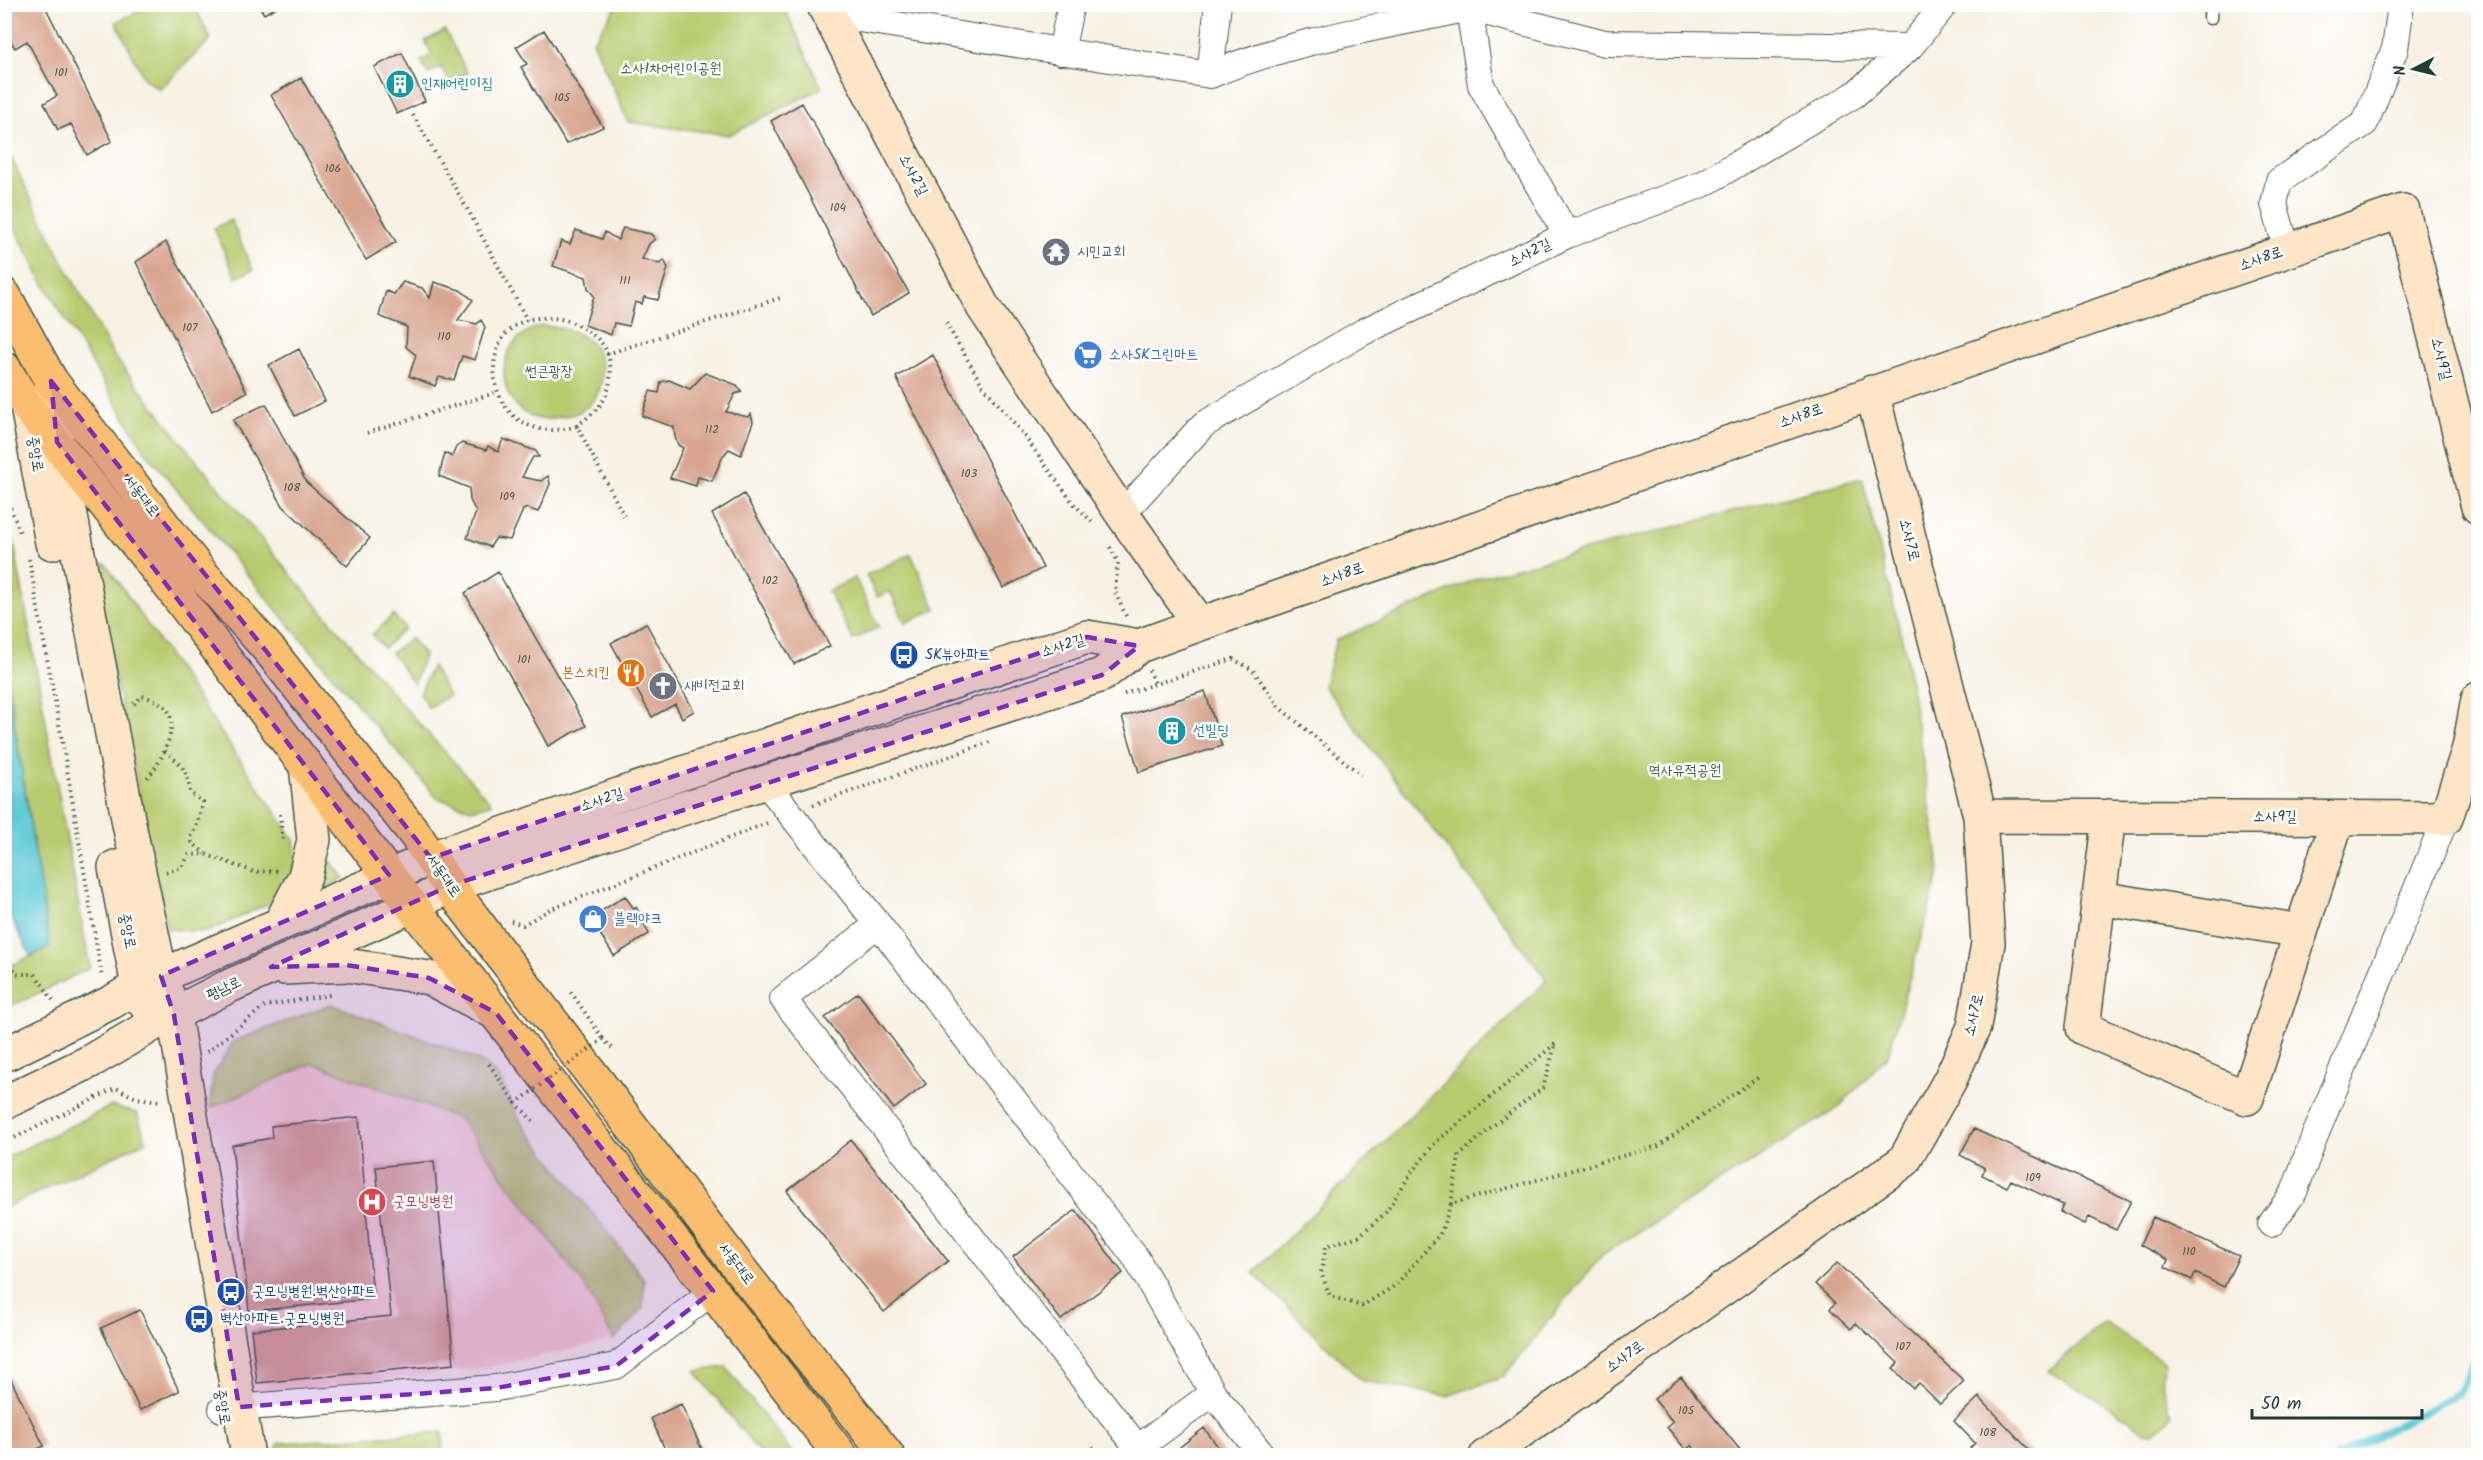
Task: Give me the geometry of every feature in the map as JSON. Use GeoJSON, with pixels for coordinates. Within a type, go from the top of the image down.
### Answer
{"type":"FeatureCollection","features":[{"type":"Feature","properties":{"kind":"main road","name":"서동대로"},"geometry":{"type":"LineString","coordinates":[[4,295],[51,381],[201,573],[271,652],[415,834],[449,886],[739,1268],[888,1455]]}},
{"type":"Feature","properties":{"kind":"main road"},"geometry":{"type":"LineString","coordinates":[[4,368],[27,406],[306,765],[412,906],[841,1455]]}},
{"type":"Feature","properties":{"kind":"street"},"geometry":{"type":"LineString","coordinates":[[1061,52],[1071,4]]}},
{"type":"Feature","properties":{"kind":"street"},"geometry":{"type":"LineString","coordinates":[[1210,75],[1218,4]]}},
{"type":"Feature","properties":{"kind":"street","name":"소사2길"},"geometry":{"type":"LineString","coordinates":[[1108,527],[1203,425],[1363,332],[1567,235],[1703,184],[1854,95],[1910,47],[1945,4]]}},
{"type":"Feature","properties":{"kind":"street"},"geometry":{"type":"LineString","coordinates":[[2287,250],[2274,204],[2279,181],[2365,123],[2395,49],[2401,4]]}},
{"type":"Feature","properties":{"kind":"street"},"geometry":{"type":"LineString","coordinates":[[825,9],[1061,52],[1210,75],[1240,62],[1332,37],[1473,6],[1605,43],[1910,47]]}},
{"type":"Feature","properties":{"kind":"street"},"geometry":{"type":"LineString","coordinates":[[1473,6],[1481,85],[1567,235]]}},
{"type":"Feature","properties":{"kind":"street","name":"소사2길"},"geometry":{"type":"LineString","coordinates":[[825,9],[983,307],[1108,527],[1200,624]]}},
{"type":"Feature","properties":{"kind":"street","name":"소사8로"},"geometry":{"type":"LineString","coordinates":[[1139,646],[2403,211]]}},
{"type":"Feature","properties":{"kind":"street","name":"소사9길"},"geometry":{"type":"LineString","coordinates":[[2403,211],[2478,507]]}},
{"type":"Feature","properties":{"kind":"street","name":"중앙로"},"geometry":{"type":"LineString","coordinates":[[51,381],[57,442],[128,818],[149,981]]}},
{"type":"Feature","properties":{"kind":"street","name":"소사7로"},"geometry":{"type":"LineString","coordinates":[[1486,1455],[1904,1161],[1950,1080],[1974,1027],[1988,943],[1980,816],[1872,392]]}},
{"type":"Feature","properties":{"kind":"street","name":"중앙로"},"geometry":{"type":"LineString","coordinates":[[27,406],[149,981],[163,1020],[231,1408],[231,1455]]}},
{"type":"Feature","properties":{"kind":"street","name":"소사2길"},"geometry":{"type":"LineString","coordinates":[[431,858],[1087,637],[1139,646]]}},
{"type":"Feature","properties":{"kind":"street"},"geometry":{"type":"LineString","coordinates":[[449,886],[1102,675],[1139,646]]}},
{"type":"Feature","properties":{"kind":"street"},"geometry":{"type":"LineString","coordinates":[[2271,1224],[2294,1192],[2314,1138],[2446,819],[2469,748],[2478,699]]}},
{"type":"Feature","properties":{"kind":"street"},"geometry":{"type":"LineString","coordinates":[[279,924],[306,876],[314,840],[306,765]]}},
{"type":"Feature","properties":{"kind":"street"},"geometry":{"type":"LineString","coordinates":[[766,783],[1136,1258],[1213,1393],[1263,1455]]}},
{"type":"Feature","properties":{"kind":"street","name":"소사9길"},"geometry":{"type":"LineString","coordinates":[[1980,816],[2446,819]]}},
{"type":"Feature","properties":{"kind":"street"},"geometry":{"type":"LineString","coordinates":[[2109,816],[2083,1028],[2247,1098],[2338,818]]}},
{"type":"Feature","properties":{"kind":"street"},"geometry":{"type":"LineString","coordinates":[[4,1054],[112,1002],[149,981],[431,858]]}},
{"type":"Feature","properties":{"kind":"street","name":"평남로"},"geometry":{"type":"LineString","coordinates":[[4,1102],[89,1062],[163,1020],[268,969],[412,906],[449,886]]}},
{"type":"Feature","properties":{"kind":"street"},"geometry":{"type":"LineString","coordinates":[[2099,898],[2301,931]]}},
{"type":"Feature","properties":{"kind":"street"},"geometry":{"type":"LineString","coordinates":[[878,924],[783,999],[1138,1448],[1213,1393]]}},
{"type":"Feature","properties":{"kind":"street"},"geometry":{"type":"LineString","coordinates":[[268,969],[346,965],[429,978],[496,1013]]}},
{"type":"Feature","properties":{"kind":"street","name":"중앙로"},"geometry":{"type":"LineString","coordinates":[[163,1020],[168,1101],[231,1408],[248,1455]]}},
{"type":"Feature","properties":{"kind":"street"},"geometry":{"type":"LineString","coordinates":[[231,1408],[496,1388],[616,1366],[713,1291]]}},
{"type":"Feature","properties":{"kind":"lane"},"geometry":{"type":"LineString","coordinates":[[2210,18],[2211,4]]}},
{"type":"Feature","properties":{"kind":"path"},"geometry":{"type":"LineString","coordinates":[[413,115],[527,320]]}},
{"type":"Feature","properties":{"kind":"path"},"geometry":{"type":"LineString","coordinates":[[608,354],[783,297]]}},
{"type":"Feature","properties":{"kind":"path"},"geometry":{"type":"LineString","coordinates":[[540,317],[570,321],[597,338],[608,354],[611,375],[607,393],[601,404],[577,426],[566,430],[549,429],[518,422],[498,392],[494,382],[497,351],[509,330],[527,320],[540,317]]}},
{"type":"Feature","properties":{"kind":"path"},"geometry":{"type":"LineString","coordinates":[[946,323],[983,386],[1023,434],[1073,503],[1108,527],[1118,563],[1115,592],[1139,646]]}},
{"type":"Feature","properties":{"kind":"path"},"geometry":{"type":"LineString","coordinates":[[367,433],[498,392]]}},
{"type":"Feature","properties":{"kind":"path"},"geometry":{"type":"LineString","coordinates":[[577,426],[624,516]]}},
{"type":"Feature","properties":{"kind":"path"},"geometry":{"type":"LineString","coordinates":[[4,491],[21,537]]}},
{"type":"Feature","properties":{"kind":"path"},"geometry":{"type":"LineString","coordinates":[[28,556],[102,977],[97,979]]}},
{"type":"Feature","properties":{"kind":"path"},"geometry":{"type":"LineString","coordinates":[[1122,695],[1233,659],[1253,670],[1279,707],[1360,775]]}},
{"type":"Feature","properties":{"kind":"path"},"geometry":{"type":"LineString","coordinates":[[1253,670],[1264,686]]}},
{"type":"Feature","properties":{"kind":"path"},"geometry":{"type":"LineString","coordinates":[[131,707],[142,696],[153,699],[167,709],[170,722],[165,751],[157,767],[143,783]]}},
{"type":"Feature","properties":{"kind":"path"},"geometry":{"type":"LineString","coordinates":[[478,924],[494,916],[523,925],[549,910],[790,814],[1000,738]]}},
{"type":"Feature","properties":{"kind":"path"},"geometry":{"type":"LineString","coordinates":[[165,751],[181,764],[188,774],[190,792],[203,802],[191,837],[192,842],[205,854],[254,872],[286,871]]}},
{"type":"Feature","properties":{"kind":"path"},"geometry":{"type":"LineString","coordinates":[[280,814],[284,848]]}},
{"type":"Feature","properties":{"kind":"path"},"geometry":{"type":"LineString","coordinates":[[160,870],[167,872],[182,867],[189,855],[205,854]]}},
{"type":"Feature","properties":{"kind":"path"},"geometry":{"type":"LineString","coordinates":[[4,954],[16,974],[35,974],[54,1001]]}},
{"type":"Feature","properties":{"kind":"path"},"geometry":{"type":"LineString","coordinates":[[572,992],[603,1039],[612,1048]]}},
{"type":"Feature","properties":{"kind":"path"},"geometry":{"type":"LineString","coordinates":[[205,1055],[266,1006],[341,993]]}},
{"type":"Feature","properties":{"kind":"path"},"geometry":{"type":"LineString","coordinates":[[44,1006],[63,996]]}},
{"type":"Feature","properties":{"kind":"path"},"geometry":{"type":"LineString","coordinates":[[516,1103],[603,1039]]}},
{"type":"Feature","properties":{"kind":"path"},"geometry":{"type":"LineString","coordinates":[[1555,1044],[1543,1088],[1459,1156],[1451,1204],[1440,1234],[1396,1285],[1362,1306],[1330,1296],[1321,1272],[1326,1246],[1359,1236],[1386,1212],[1412,1172],[1436,1142],[1555,1044]]}},
{"type":"Feature","properties":{"kind":"path"},"geometry":{"type":"LineString","coordinates":[[489,1064],[516,1103],[533,1120]]}},
{"type":"Feature","properties":{"kind":"path"},"geometry":{"type":"LineString","coordinates":[[1451,1204],[1658,1146],[1759,1077]]}},
{"type":"Feature","properties":{"kind":"path"},"geometry":{"type":"LineString","coordinates":[[4,1143],[116,1088],[136,1098],[168,1101]]}},
{"type":"Feature","properties":{"kind":"highlighted area"},"geometry":{"type":"Polygon","coordinates":[[[51,381],[431,858],[1087,637],[1139,646],[1102,675],[449,886],[271,967],[346,965],[429,978],[496,1013],[713,1291],[616,1366],[496,1388],[239,1407],[174,1015],[161,976],[389,875],[57,442],[51,381]]]}},
{"type":"Feature","properties":{"kind":"shaded area","name":"굿모닝병원"},"geometry":{"type":"Polygon","coordinates":[[[312,1063],[460,1119],[585,1286],[614,1340],[495,1366],[248,1397],[210,1108],[312,1063]]]}},
{"type":"Feature","properties":{"kind":"green space","name":"소사1차어린이공원"},"geometry":{"type":"Polygon","coordinates":[[[618,4],[783,5],[822,88],[729,135],[628,122],[593,41],[618,4]]]}},
{"type":"Feature","properties":{"kind":"green space"},"geometry":{"type":"Polygon","coordinates":[[[152,5],[194,5],[211,39],[160,89],[145,80],[116,22],[152,5]]]}},
{"type":"Feature","properties":{"kind":"green space"},"geometry":{"type":"Polygon","coordinates":[[[445,30],[468,74],[450,83],[441,67],[428,74],[421,61],[432,55],[425,41],[445,30]]]}},
{"type":"Feature","properties":{"kind":"green space"},"geometry":{"type":"Polygon","coordinates":[[[5,146],[63,262],[114,356],[190,453],[297,582],[406,709],[492,804],[471,809],[437,798],[145,451],[42,281],[5,208],[5,146]]]}},
{"type":"Feature","properties":{"kind":"green space"},"geometry":{"type":"Polygon","coordinates":[[[231,220],[253,270],[236,278],[214,228],[231,220]]]}},
{"type":"Feature","properties":{"kind":"green space","name":"썬큰광장"},"geometry":{"type":"Polygon","coordinates":[[[541,326],[562,328],[581,335],[595,348],[599,357],[602,368],[601,384],[595,398],[585,408],[567,416],[541,419],[525,413],[506,389],[504,374],[506,359],[513,345],[524,333],[541,326]]]}},
{"type":"Feature","properties":{"kind":"green space","name":"역사유적공원"},"geometry":{"type":"Polygon","coordinates":[[[1862,478],[1906,655],[1940,870],[1888,1055],[1838,1108],[1603,1254],[1503,1377],[1447,1396],[1362,1381],[1253,1273],[1547,980],[1324,686],[1336,640],[1478,578],[1862,478]]]}},
{"type":"Feature","properties":{"kind":"green space"},"geometry":{"type":"Polygon","coordinates":[[[4,510],[14,544],[90,968],[5,1009],[5,969],[50,946],[5,663],[4,510]]]}},
{"type":"Feature","properties":{"kind":"green space"},"geometry":{"type":"Polygon","coordinates":[[[911,554],[936,609],[905,623],[890,591],[877,597],[866,575],[911,554]]]}},
{"type":"Feature","properties":{"kind":"green space"},"geometry":{"type":"Polygon","coordinates":[[[91,562],[106,564],[294,839],[296,860],[289,879],[270,903],[207,932],[167,929],[91,562]]]}},
{"type":"Feature","properties":{"kind":"green space"},"geometry":{"type":"Polygon","coordinates":[[[855,578],[879,627],[853,640],[828,591],[855,578]]]}},
{"type":"Feature","properties":{"kind":"green space"},"geometry":{"type":"Polygon","coordinates":[[[393,615],[405,628],[384,648],[372,635],[393,615]]]}},
{"type":"Feature","properties":{"kind":"green space"},"geometry":{"type":"Polygon","coordinates":[[[411,638],[424,655],[414,684],[391,653],[411,638]]]}},
{"type":"Feature","properties":{"kind":"green space"},"geometry":{"type":"Polygon","coordinates":[[[432,666],[449,696],[428,708],[420,693],[432,666]]]}},
{"type":"Feature","properties":{"kind":"green space"},"geometry":{"type":"Polygon","coordinates":[[[314,840],[344,878],[300,901],[314,840]]]}},
{"type":"Feature","properties":{"kind":"green space"},"geometry":{"type":"Polygon","coordinates":[[[331,1004],[464,1054],[485,1064],[499,1077],[521,1122],[644,1279],[643,1309],[614,1340],[585,1286],[460,1119],[313,1063],[210,1108],[213,1075],[234,1041],[331,1004]]]}},
{"type":"Feature","properties":{"kind":"green space"},"geometry":{"type":"Polygon","coordinates":[[[111,1106],[137,1113],[146,1141],[5,1208],[5,1158],[111,1106]]]}},
{"type":"Feature","properties":{"kind":"green space"},"geometry":{"type":"Polygon","coordinates":[[[2105,1322],[2166,1363],[2163,1383],[2172,1414],[2154,1433],[2144,1432],[2129,1419],[2048,1371],[2105,1322]]]}},
{"type":"Feature","properties":{"kind":"green space"},"geometry":{"type":"Polygon","coordinates":[[[726,1367],[794,1455],[761,1455],[695,1371],[726,1367]]]}},
{"type":"Feature","properties":{"kind":"green space"},"geometry":{"type":"Polygon","coordinates":[[[443,1432],[443,1455],[273,1455],[279,1443],[443,1432]]]}},
{"type":"Feature","properties":{"kind":"water"},"geometry":{"type":"Polygon","coordinates":[[[4,663],[50,946],[31,957],[5,905],[4,663]]]}},
{"type":"Feature","properties":{"kind":"building"},"geometry":{"type":"Polygon","coordinates":[[[7,4],[44,4],[112,141],[87,155],[71,124],[58,130],[44,103],[57,96],[27,41],[15,48],[4,30],[4,17],[12,13],[7,4]]]}},
{"type":"Feature","properties":{"kind":"building"},"geometry":{"type":"Polygon","coordinates":[[[258,4],[282,4],[264,14],[258,4]]]}},
{"type":"Feature","properties":{"kind":"building"},"geometry":{"type":"Polygon","coordinates":[[[544,30],[603,127],[566,144],[521,67],[527,64],[516,47],[544,30]]]}},
{"type":"Feature","properties":{"kind":"building","name":"인재어린이집"},"geometry":{"type":"Polygon","coordinates":[[[402,53],[425,101],[397,114],[374,67],[402,53]]]}},
{"type":"Feature","properties":{"kind":"building"},"geometry":{"type":"Polygon","coordinates":[[[301,78],[396,242],[366,260],[271,95],[301,78]]]}},
{"type":"Feature","properties":{"kind":"building"},"geometry":{"type":"Polygon","coordinates":[[[802,103],[909,293],[871,316],[771,121],[802,103]]]}},
{"type":"Feature","properties":{"kind":"building"},"geometry":{"type":"Polygon","coordinates":[[[623,228],[651,234],[655,239],[649,244],[642,259],[660,264],[664,260],[668,268],[658,300],[644,297],[642,304],[635,302],[629,326],[614,323],[611,335],[585,325],[594,296],[588,288],[586,277],[553,266],[561,241],[570,244],[576,230],[602,239],[605,232],[618,240],[623,228]]]}},
{"type":"Feature","properties":{"kind":"building"},"geometry":{"type":"Polygon","coordinates":[[[166,242],[247,392],[212,411],[136,262],[166,242]]]}},
{"type":"Feature","properties":{"kind":"building"},"geometry":{"type":"Polygon","coordinates":[[[403,282],[422,288],[430,298],[434,282],[460,290],[473,300],[458,320],[477,324],[481,320],[485,327],[475,360],[462,356],[454,380],[439,377],[435,386],[409,376],[416,355],[406,347],[407,327],[379,316],[386,291],[394,294],[403,282]]]}},
{"type":"Feature","properties":{"kind":"building"},"geometry":{"type":"Polygon","coordinates":[[[299,349],[325,401],[295,416],[269,365],[299,349]]]}},
{"type":"Feature","properties":{"kind":"building"},"geometry":{"type":"Polygon","coordinates":[[[933,355],[1043,568],[1003,588],[896,377],[933,355]]]}},
{"type":"Feature","properties":{"kind":"building"},"geometry":{"type":"Polygon","coordinates":[[[705,373],[737,385],[742,392],[735,394],[726,412],[748,417],[751,414],[753,422],[741,455],[729,449],[723,456],[712,481],[698,477],[696,486],[670,478],[683,448],[678,445],[674,427],[642,416],[650,391],[659,393],[661,382],[669,380],[690,389],[705,373]]]}},
{"type":"Feature","properties":{"kind":"building"},"geometry":{"type":"Polygon","coordinates":[[[266,404],[306,482],[370,538],[347,566],[283,506],[233,420],[266,404]]]}},
{"type":"Feature","properties":{"kind":"building"},"geometry":{"type":"Polygon","coordinates":[[[503,439],[536,451],[539,457],[533,457],[522,477],[541,481],[548,476],[550,484],[538,512],[527,508],[523,510],[510,540],[496,538],[490,547],[467,538],[476,512],[470,500],[469,488],[439,476],[445,453],[452,457],[456,447],[462,443],[486,450],[488,446],[498,452],[503,439]]]}},
{"type":"Feature","properties":{"kind":"building"},"geometry":{"type":"Polygon","coordinates":[[[744,494],[830,646],[794,664],[712,514],[744,494]]]}},
{"type":"Feature","properties":{"kind":"building"},"geometry":{"type":"Polygon","coordinates":[[[498,572],[586,726],[548,746],[465,593],[498,572]]]}},
{"type":"Feature","properties":{"kind":"building"},"geometry":{"type":"Polygon","coordinates":[[[646,623],[694,711],[682,718],[675,704],[652,717],[611,643],[646,623]]]}},
{"type":"Feature","properties":{"kind":"building","name":"선빌딩"},"geometry":{"type":"Polygon","coordinates":[[[1205,691],[1222,746],[1139,772],[1122,717],[1205,691]]]}},
{"type":"Feature","properties":{"kind":"building"},"geometry":{"type":"Polygon","coordinates":[[[625,896],[634,909],[636,907],[649,934],[614,956],[590,918],[625,896]]]}},
{"type":"Feature","properties":{"kind":"building"},"geometry":{"type":"Polygon","coordinates":[[[858,993],[926,1084],[894,1109],[825,1018],[858,993]]]}},
{"type":"Feature","properties":{"kind":"building"},"geometry":{"type":"Polygon","coordinates":[[[359,1117],[373,1299],[249,1311],[232,1145],[272,1138],[271,1126],[359,1117]]]}},
{"type":"Feature","properties":{"kind":"building"},"geometry":{"type":"Polygon","coordinates":[[[1974,1129],[2131,1201],[2116,1230],[2089,1217],[2085,1224],[2060,1212],[2063,1205],[2011,1180],[2007,1187],[1982,1175],[1985,1168],[1960,1155],[1974,1129]]]}},
{"type":"Feature","properties":{"kind":"building"},"geometry":{"type":"Polygon","coordinates":[[[851,1140],[948,1261],[884,1312],[787,1191],[851,1140]]]}},
{"type":"Feature","properties":{"kind":"building"},"geometry":{"type":"Polygon","coordinates":[[[434,1161],[454,1364],[257,1383],[251,1330],[391,1316],[376,1167],[434,1161]]]}},
{"type":"Feature","properties":{"kind":"building"},"geometry":{"type":"Polygon","coordinates":[[[1076,1210],[1123,1273],[1061,1320],[1013,1257],[1076,1210]]]}},
{"type":"Feature","properties":{"kind":"building"},"geometry":{"type":"Polygon","coordinates":[[[2153,1217],[2239,1256],[2224,1287],[2195,1273],[2192,1280],[2165,1267],[2168,1260],[2140,1245],[2153,1217]]]}},
{"type":"Feature","properties":{"kind":"building"},"geometry":{"type":"Polygon","coordinates":[[[1837,1263],[1964,1381],[1940,1404],[1919,1383],[1913,1388],[1893,1369],[1898,1363],[1856,1323],[1851,1329],[1830,1309],[1835,1303],[1815,1284],[1837,1263]]]}},
{"type":"Feature","properties":{"kind":"building"},"geometry":{"type":"Polygon","coordinates":[[[140,1310],[179,1391],[140,1410],[101,1328],[140,1310]]]}},
{"type":"Feature","properties":{"kind":"building"},"geometry":{"type":"Polygon","coordinates":[[[4,1366],[44,1446],[23,1456],[12,1456],[4,1440],[4,1366]]]}},
{"type":"Feature","properties":{"kind":"building"},"geometry":{"type":"Polygon","coordinates":[[[1681,1377],[1745,1456],[1700,1456],[1692,1445],[1686,1450],[1667,1427],[1673,1422],[1654,1399],[1681,1377]]]}},
{"type":"Feature","properties":{"kind":"building"},"geometry":{"type":"Polygon","coordinates":[[[1979,1397],[2035,1456],[1976,1456],[1970,1448],[1975,1443],[1954,1421],[1979,1397]]]}},
{"type":"Feature","properties":{"kind":"building"},"geometry":{"type":"Polygon","coordinates":[[[681,1404],[705,1456],[668,1456],[651,1418],[681,1404]]]}},
{"type":"Feature","properties":{"kind":"building"},"geometry":{"type":"Polygon","coordinates":[[[1204,1428],[1225,1456],[1187,1456],[1180,1447],[1204,1428]]]}},
{"type":"Feature","properties":{"kind":"building"},"geometry":{"type":"Polygon","coordinates":[[[1093,1447],[1100,1456],[1083,1456],[1093,1447]]]}},
{"type":"Feature","properties":{"kind":"waterway"},"geometry":{"type":"LineString","coordinates":[[2336,1456],[2459,1394],[2478,1353]]}},
{"type":"Feature","properties":{"kind":"place","name":"인재어린이집"},"geometry":{"type":"Point","coordinates":[400,84]}},
{"type":"Feature","properties":{"kind":"place","name":"시민교회"},"geometry":{"type":"Point","coordinates":[1056,252]}},
{"type":"Feature","properties":{"kind":"place","name":"소사SK그린마트"},"geometry":{"type":"Point","coordinates":[1088,355]}},
{"type":"Feature","properties":{"kind":"place","name":"SK뷰아파트"},"geometry":{"type":"Point","coordinates":[904,655]}},
{"type":"Feature","properties":{"kind":"place","name":"본스치킨"},"geometry":{"type":"Point","coordinates":[631,673]}},
{"type":"Feature","properties":{"kind":"place","name":"새비전교회"},"geometry":{"type":"Point","coordinates":[663,686]}},
{"type":"Feature","properties":{"kind":"place","name":"선빌딩"},"geometry":{"type":"Point","coordinates":[1172,731]}},
{"type":"Feature","properties":{"kind":"place","name":"블랙야크"},"geometry":{"type":"Point","coordinates":[593,919]}},
{"type":"Feature","properties":{"kind":"place","name":"굿모닝병원"},"geometry":{"type":"Point","coordinates":[372,1202]}},
{"type":"Feature","properties":{"kind":"place","name":"굿모닝병원.벽산아파트"},"geometry":{"type":"Point","coordinates":[231,1292]}},
{"type":"Feature","properties":{"kind":"place","name":"벽산아파트.굿모닝병원"},"geometry":{"type":"Point","coordinates":[199,1319]}}]}
